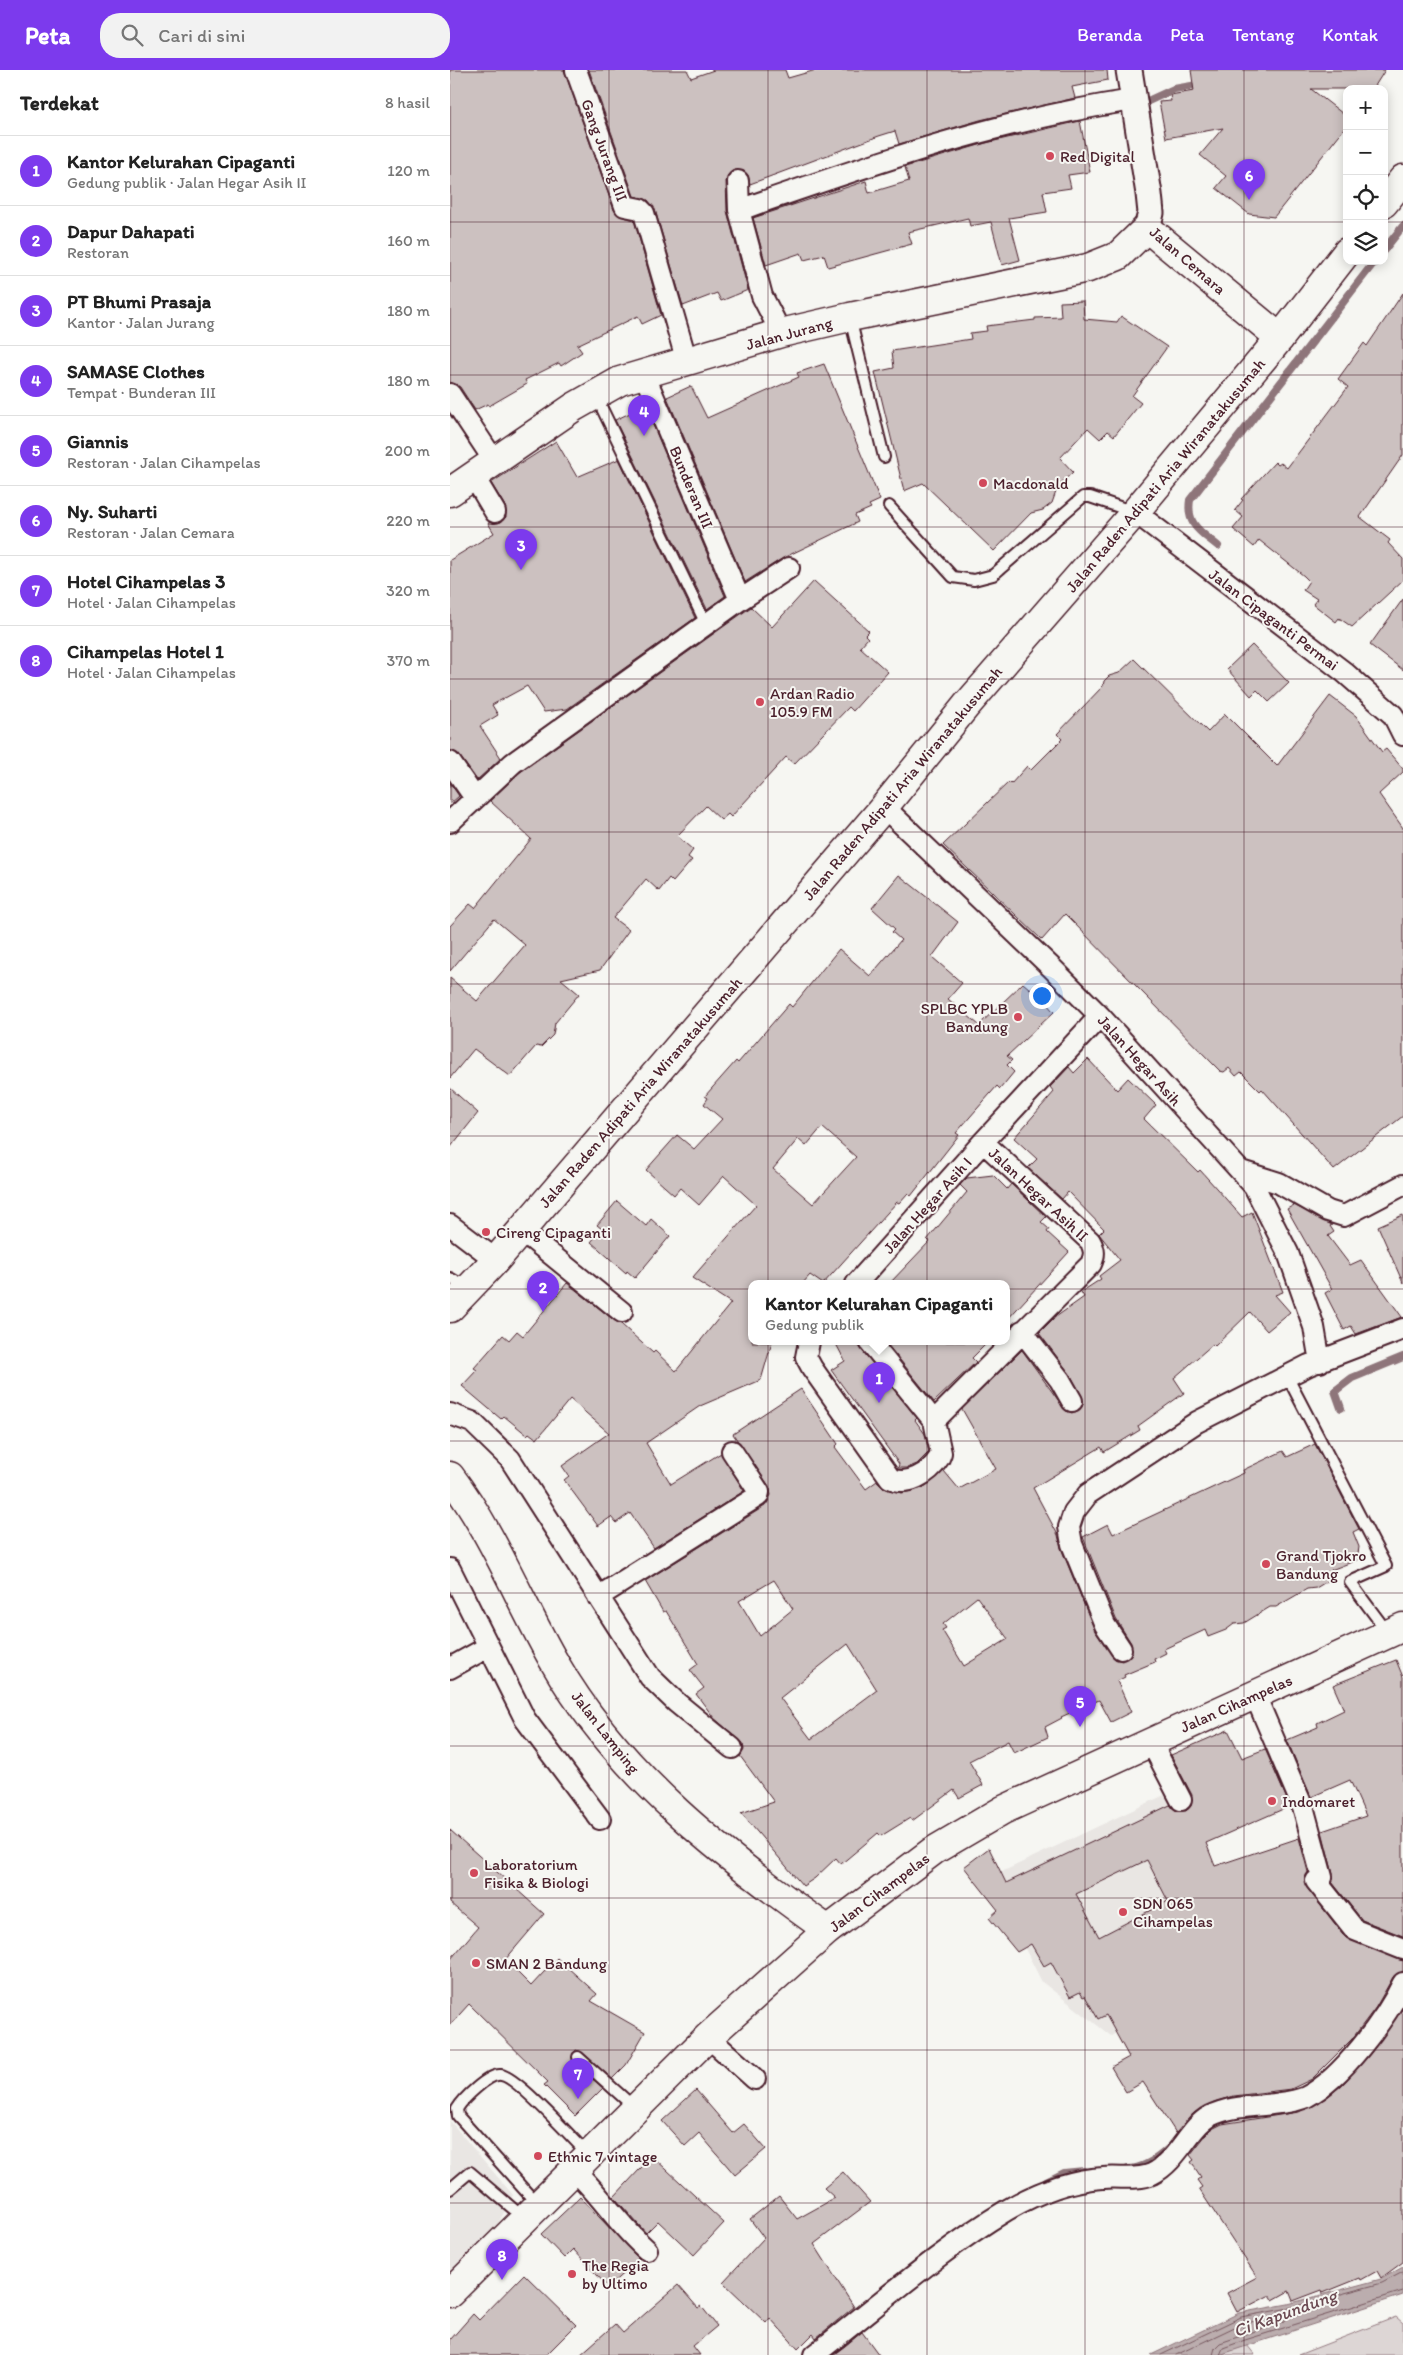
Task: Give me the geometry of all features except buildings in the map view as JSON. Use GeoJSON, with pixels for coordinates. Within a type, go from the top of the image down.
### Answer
{"type":"FeatureCollection","features":[{"type":"Feature","properties":{"kind":"main road"},"geometry":{"type":"LineString","coordinates":[[1388,198],[1403,178]]}},
{"type":"Feature","properties":{"kind":"main road","name":"Jalan Jurang"},"geometry":{"type":"LineString","coordinates":[[450,492],[595,394],[620,381],[781,333],[1088,268],[1118,256],[1147,228]]}},
{"type":"Feature","properties":{"kind":"main road","name":"Jalan Cemara"},"geometry":{"type":"LineString","coordinates":[[1147,228],[1280,338]]}},
{"type":"Feature","properties":{"kind":"main road","name":"Jalan Raden Adipati Aria Wiranatakusumah"},"geometry":{"type":"LineString","coordinates":[[450,1308],[459,1283],[496,1260],[884,807],[966,706],[1135,512],[1280,338],[1343,257]]}},
{"type":"Feature","properties":{"kind":"main road","name":"Jalan Lamping"},"geometry":{"type":"LineString","coordinates":[[450,1476],[495,1548],[556,1666],[626,1763],[749,1873],[828,1930]]}},
{"type":"Feature","properties":{"kind":"main road","name":"Jalan Cihampelas"},"geometry":{"type":"LineString","coordinates":[[450,2293],[708,2037],[828,1930],[933,1851],[1003,1810],[1396,1631]]}},
{"type":"Feature","properties":{"kind":"street","name":"Gang Jurang III"},"geometry":{"type":"LineString","coordinates":[[576,70],[625,206],[640,209],[644,213],[687,362]]}},
{"type":"Feature","properties":{"kind":"street","name":"Jalan Cemara"},"geometry":{"type":"LineString","coordinates":[[1129,70],[1150,194],[1151,214],[1147,228]]}},
{"type":"Feature","properties":{"kind":"street"},"geometry":{"type":"LineString","coordinates":[[739,210],[897,156],[1026,119],[1133,100]]}},
{"type":"Feature","properties":{"kind":"street"},"geometry":{"type":"LineString","coordinates":[[738,181],[739,210],[762,296],[781,333]]}},
{"type":"Feature","properties":{"kind":"street","name":"Bunderan III"},"geometry":{"type":"LineString","coordinates":[[644,374],[740,600]]}},
{"type":"Feature","properties":{"kind":"street"},"geometry":{"type":"LineString","coordinates":[[450,394],[484,470],[495,512]]}},
{"type":"Feature","properties":{"kind":"street","name":"Jalan Cipaganti Permai"},"geometry":{"type":"LineString","coordinates":[[1135,512],[1344,672],[1398,716],[1403,735]]}},
{"type":"Feature","properties":{"kind":"street"},"geometry":{"type":"LineString","coordinates":[[450,822],[513,763],[706,624],[789,568]]}},
{"type":"Feature","properties":{"kind":"street"},"geometry":{"type":"LineString","coordinates":[[450,762],[476,798]]}},
{"type":"Feature","properties":{"kind":"street","name":"Jalan Hegar Asih"},"geometry":{"type":"LineString","coordinates":[[884,807],[1100,1016],[1254,1186],[1288,1253],[1314,1327],[1320,1362]]}},
{"type":"Feature","properties":{"kind":"street","name":"Jalan Hegar Asih I"},"geometry":{"type":"LineString","coordinates":[[860,1280],[983,1142],[1100,1016]]}},
{"type":"Feature","properties":{"kind":"street","name":"Jalan Hegar Asih II"},"geometry":{"type":"LineString","coordinates":[[983,1142],[1090,1241],[1095,1249],[1091,1264],[1010,1343]]}},
{"type":"Feature","properties":{"kind":"street"},"geometry":{"type":"LineString","coordinates":[[1241,1172],[1279,1183],[1328,1210],[1344,1216],[1403,1185]]}},
{"type":"Feature","properties":{"kind":"street"},"geometry":{"type":"LineString","coordinates":[[450,1225],[496,1260]]}},
{"type":"Feature","properties":{"kind":"street"},"geometry":{"type":"LineString","coordinates":[[521,1230],[622,1312]]}},
{"type":"Feature","properties":{"kind":"street"},"geometry":{"type":"LineString","coordinates":[[1121,1649],[1105,1625],[1072,1544],[1069,1527],[1074,1512],[1088,1494],[1197,1422],[1287,1376],[1403,1329]]}},
{"type":"Feature","properties":{"kind":"street"},"geometry":{"type":"LineString","coordinates":[[1022,1331],[1060,1380],[1072,1401]]}},
{"type":"Feature","properties":{"kind":"street"},"geometry":{"type":"LineString","coordinates":[[808,1345],[806,1357],[812,1368],[890,1478],[898,1482],[909,1482],[936,1463],[941,1453],[934,1421],[872,1345]]}},
{"type":"Feature","properties":{"kind":"street","name":"Jalan Hegar Asih II"},"geometry":{"type":"LineString","coordinates":[[934,1421],[1008,1345]]}},
{"type":"Feature","properties":{"kind":"street"},"geometry":{"type":"LineString","coordinates":[[450,1414],[472,1422],[510,1459],[650,1677],[676,1703],[732,1748]]}},
{"type":"Feature","properties":{"kind":"street"},"geometry":{"type":"LineString","coordinates":[[598,1597],[758,1496],[759,1492],[732,1451]]}},
{"type":"Feature","properties":{"kind":"street"},"geometry":{"type":"LineString","coordinates":[[450,1569],[525,1719],[600,1819]]}},
{"type":"Feature","properties":{"kind":"street"},"geometry":{"type":"LineString","coordinates":[[450,1668],[488,1647]]}},
{"type":"Feature","properties":{"kind":"street"},"geometry":{"type":"LineString","coordinates":[[1255,1695],[1304,1810],[1322,1877],[1316,1881],[1355,1930],[1403,1949]]}},
{"type":"Feature","properties":{"kind":"street"},"geometry":{"type":"LineString","coordinates":[[1151,1742],[1181,1800]]}},
{"type":"Feature","properties":{"kind":"street"},"geometry":{"type":"LineString","coordinates":[[814,2355],[961,2241],[1008,2210],[1065,2184],[1103,2178],[1138,2178],[1152,2174],[1166,2164],[1208,2116],[1228,2109],[1281,2103],[1305,2097],[1341,2069],[1369,2037],[1403,1983]]}},
{"type":"Feature","properties":{"kind":"street"},"geometry":{"type":"LineString","coordinates":[[708,2037],[755,2079]]}},
{"type":"Feature","properties":{"kind":"street"},"geometry":{"type":"LineString","coordinates":[[580,2162],[586,2182],[626,2232],[647,2250]]}},
{"type":"Feature","properties":{"kind":"lane"},"geometry":{"type":"LineString","coordinates":[[850,317],[884,457]]}},
{"type":"Feature","properties":{"kind":"lane"},"geometry":{"type":"LineString","coordinates":[[595,394],[706,624]]}},
{"type":"Feature","properties":{"kind":"lane"},"geometry":{"type":"LineString","coordinates":[[889,506],[954,576],[965,580],[993,575],[1083,497],[1090,497],[1135,512]]}},
{"type":"Feature","properties":{"kind":"lane"},"geometry":{"type":"LineString","coordinates":[[1287,1376],[1386,1566],[1350,1582],[1396,1631]]}},
{"type":"Feature","properties":{"kind":"lane"},"geometry":{"type":"LineString","coordinates":[[578,2057],[635,2108]]}},
{"type":"Feature","properties":{"kind":"lane"},"geometry":{"type":"LineString","coordinates":[[531,2212],[458,2116],[457,2109],[461,2102],[488,2078],[501,2074],[506,2076],[516,2083],[580,2162]]}},
{"type":"Feature","properties":{"kind":"lane"},"geometry":{"type":"LineString","coordinates":[[450,2189],[470,2172],[531,2212]]}},
{"type":"Feature","properties":{"kind":"shaded area","name":"SDN 065 Cihampelas"},"geometry":{"type":"Polygon","coordinates":[[[1175,1790],[1259,1946],[1111,2036],[1042,1982],[989,1878],[1175,1790]]]}},
{"type":"Feature","properties":{"kind":"shaded area"},"geometry":{"type":"Polygon","coordinates":[[[450,2121],[513,2195],[498,2224],[450,2270],[450,2121]]]}},
{"type":"Feature","properties":{"kind":"shaded area"},"geometry":{"type":"Polygon","coordinates":[[[1396,2317],[1403,2323],[1403,2355],[1298,2355],[1396,2317]]]}},
{"type":"Feature","properties":{"kind":"shaded area"},"geometry":{"type":"Polygon","coordinates":[[[1247,2345],[1255,2355],[1219,2355],[1247,2345]]]}},
{"type":"Feature","properties":{"kind":"water","name":"Ci Kapundung"},"geometry":{"type":"Polygon","coordinates":[[[1403,2267],[1403,2295],[1219,2355],[1151,2355],[1239,2313],[1288,2304],[1381,2279],[1403,2267]]]}},
{"type":"Feature","properties":{"kind":"waterway"},"geometry":{"type":"LineString","coordinates":[[1148,101],[1174,89],[1203,84]]}},
{"type":"Feature","properties":{"kind":"waterway"},"geometry":{"type":"LineString","coordinates":[[749,220],[793,201]]}},
{"type":"Feature","properties":{"kind":"waterway"},"geometry":{"type":"LineString","coordinates":[[1388,245],[1403,226]]}},
{"type":"Feature","properties":{"kind":"waterway"},"geometry":{"type":"LineString","coordinates":[[1218,546],[1196,527],[1190,516],[1190,500],[1372,265]]}},
{"type":"Feature","properties":{"kind":"waterway"},"geometry":{"type":"LineString","coordinates":[[1341,1408],[1335,1391],[1352,1378],[1403,1357]]}},
{"type":"Feature","properties":{"kind":"waterway"},"geometry":{"type":"LineString","coordinates":[[1128,2169],[1145,2165],[1168,2149]]}},
{"type":"Feature","properties":{"kind":"waterway"},"geometry":{"type":"LineString","coordinates":[[1046,2182],[1064,2173],[1084,2171]]}},
{"type":"Feature","properties":{"kind":"place","name":"Red Digital"},"geometry":{"type":"Point","coordinates":[1050,156]}},
{"type":"Feature","properties":{"kind":"place","name":"Ny. Suharti"},"geometry":{"type":"Point","coordinates":[1249,200]}},
{"type":"Feature","properties":{"kind":"place","name":"SAMASE Clothes"},"geometry":{"type":"Point","coordinates":[644,436]}},
{"type":"Feature","properties":{"kind":"place","name":"Macdonald"},"geometry":{"type":"Point","coordinates":[983,483]}},
{"type":"Feature","properties":{"kind":"place","name":"PT Bhumi Prasaja"},"geometry":{"type":"Point","coordinates":[521,570]}},
{"type":"Feature","properties":{"kind":"place","name":"Ardan Radio 105.9 FM"},"geometry":{"type":"Point","coordinates":[760,702]}},
{"type":"Feature","properties":{"kind":"place","name":"SPLBC YPLB Bandung"},"geometry":{"type":"Point","coordinates":[1018,1017]}},
{"type":"Feature","properties":{"kind":"place","name":"Cireng Cipaganti"},"geometry":{"type":"Point","coordinates":[486,1232]}},
{"type":"Feature","properties":{"kind":"place","name":"Dapur Dahapati"},"geometry":{"type":"Point","coordinates":[543,1312]}},
{"type":"Feature","properties":{"kind":"place","name":"Kantor Kelurahan Cipaganti"},"geometry":{"type":"Point","coordinates":[879,1403]}},
{"type":"Feature","properties":{"kind":"place","name":"Grand Tjokro Bandung"},"geometry":{"type":"Point","coordinates":[1266,1564]}},
{"type":"Feature","properties":{"kind":"place","name":"Giannis"},"geometry":{"type":"Point","coordinates":[1080,1727]}},
{"type":"Feature","properties":{"kind":"place","name":"Indomaret"},"geometry":{"type":"Point","coordinates":[1272,1801]}},
{"type":"Feature","properties":{"kind":"place","name":"Laboratorium Fisika & Biologi"},"geometry":{"type":"Point","coordinates":[474,1873]}},
{"type":"Feature","properties":{"kind":"place","name":"SDN 065 Cihampelas"},"geometry":{"type":"Point","coordinates":[1123,1912]}},
{"type":"Feature","properties":{"kind":"place","name":"SMAN 2 Bandung"},"geometry":{"type":"Point","coordinates":[476,1963]}},
{"type":"Feature","properties":{"kind":"place","name":"Hotel Cihampelas 3"},"geometry":{"type":"Point","coordinates":[578,2099]}},
{"type":"Feature","properties":{"kind":"place","name":"Ethnic 7 vintage"},"geometry":{"type":"Point","coordinates":[538,2156]}},
{"type":"Feature","properties":{"kind":"place","name":"The Regia by Ultimo"},"geometry":{"type":"Point","coordinates":[572,2274]}},
{"type":"Feature","properties":{"kind":"place","name":"Cihampelas Hotel 1"},"geometry":{"type":"Point","coordinates":[502,2280]}}]}
